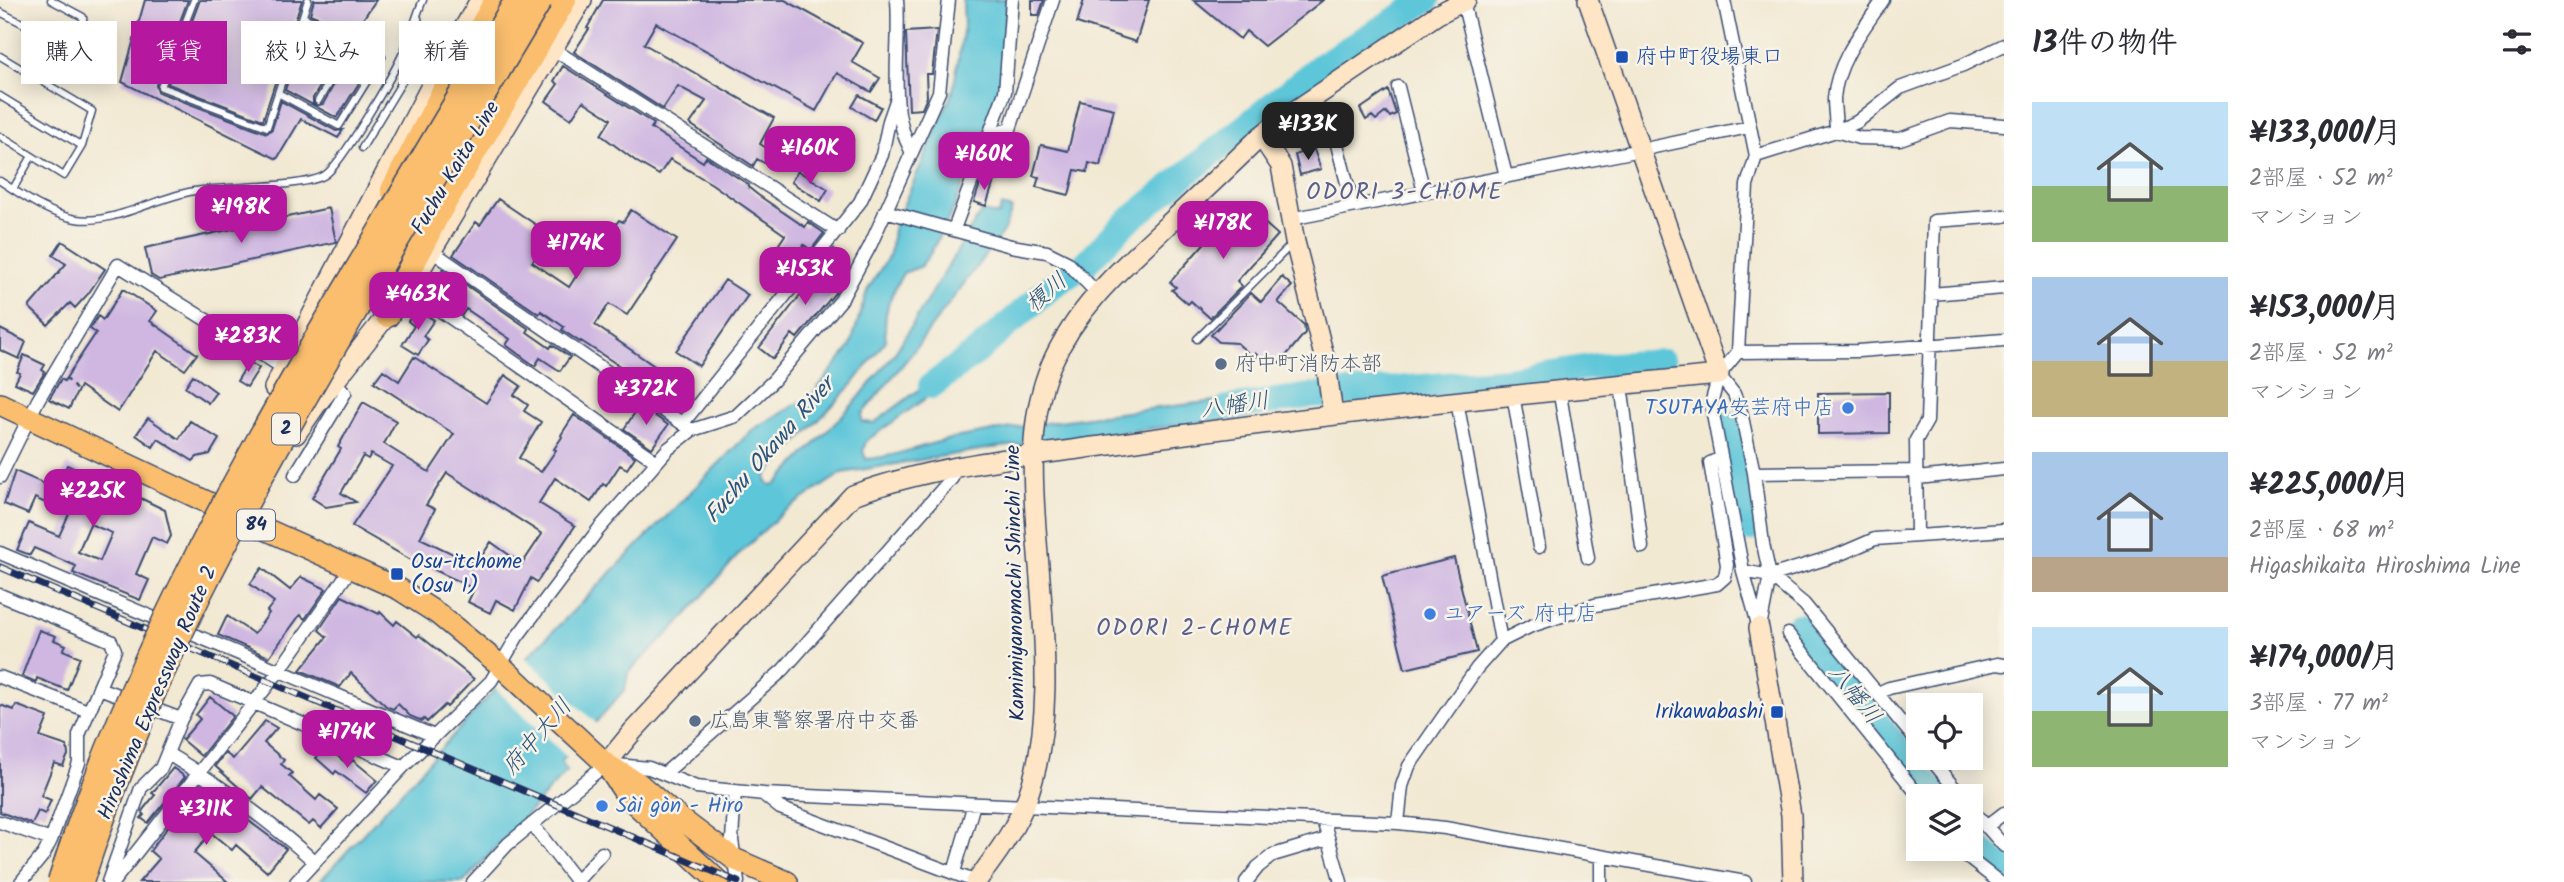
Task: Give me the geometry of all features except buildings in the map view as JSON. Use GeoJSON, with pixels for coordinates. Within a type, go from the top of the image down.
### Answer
{"type":"FeatureCollection","features":[{"type":"Feature","properties":{"kind":"highway"},"geometry":{"type":"LineString","coordinates":[[285,369],[367,241],[424,129],[497,0]]}},
{"type":"Feature","properties":{"kind":"highway","name":"Hiroshima Expressway Route 2"},"geometry":{"type":"LineString","coordinates":[[60,882],[97,776],[122,715],[164,618],[217,513],[301,363],[517,0]]}},
{"type":"Feature","properties":{"kind":"highway","name":"Hiroshima Expressway Route 2"},"geometry":{"type":"LineString","coordinates":[[81,882],[116,782],[142,719],[183,626],[234,522],[368,289],[540,0]]}},
{"type":"Feature","properties":{"kind":"highway"},"geometry":{"type":"LineString","coordinates":[[387,315],[436,215],[564,0]]}},
{"type":"Feature","properties":{"kind":"main road","name":"84"},"geometry":{"type":"LineString","coordinates":[[0,404],[245,520],[399,589],[438,614],[504,669],[598,757],[638,783],[734,859],[787,882]]}},
{"type":"Feature","properties":{"kind":"main road","name":"84"},"geometry":{"type":"LineString","coordinates":[[598,757],[627,796],[719,882]]}},
{"type":"Feature","properties":{"kind":"street"},"geometry":{"type":"LineString","coordinates":[[49,882],[83,780],[153,619],[211,503],[285,369],[434,80],[480,0]]}},
{"type":"Feature","properties":{"kind":"street","name":"Fuchu Kaita Line"},"geometry":{"type":"LineString","coordinates":[[92,882],[155,709],[261,489],[295,436],[433,252],[582,0]]}},
{"type":"Feature","properties":{"kind":"street"},"geometry":{"type":"LineString","coordinates":[[897,0],[897,98],[902,134],[911,151]]}},
{"type":"Feature","properties":{"kind":"street"},"geometry":{"type":"LineString","coordinates":[[433,252],[687,426],[736,416],[773,381],[841,300],[890,212],[911,151],[939,92],[949,0]]}},
{"type":"Feature","properties":{"kind":"street"},"geometry":{"type":"LineString","coordinates":[[951,228],[1005,92],[1012,0]]}},
{"type":"Feature","properties":{"kind":"street"},"geometry":{"type":"LineString","coordinates":[[991,130],[999,132],[1010,129],[1054,0]]}},
{"type":"Feature","properties":{"kind":"street"},"geometry":{"type":"LineString","coordinates":[[1588,0],[1719,375],[1734,394],[1741,412],[1754,473],[1770,576],[1759,628]]}},
{"type":"Feature","properties":{"kind":"street"},"geometry":{"type":"LineString","coordinates":[[1724,0],[1756,156],[1747,185],[1738,352],[1719,375],[1711,404],[1743,571],[1759,628],[1791,815],[1793,882]]}},
{"type":"Feature","properties":{"kind":"street"},"geometry":{"type":"LineString","coordinates":[[1836,131],[1834,99],[1839,75],[1855,40],[1883,0]]}},
{"type":"Feature","properties":{"kind":"street"},"geometry":{"type":"LineString","coordinates":[[1464,1],[1506,176]]}},
{"type":"Feature","properties":{"kind":"street","name":"Kamimiyanomachi Shinchi Line"},"geometry":{"type":"LineString","coordinates":[[976,882],[1006,843],[1032,785],[1040,751],[1045,701],[1033,450],[1041,399],[1051,366],[1091,287],[1284,118],[1438,14],[1464,1]]}},
{"type":"Feature","properties":{"kind":"street"},"geometry":{"type":"LineString","coordinates":[[1756,156],[1857,122],[1900,88],[1964,65],[2004,45]]}},
{"type":"Feature","properties":{"kind":"street"},"geometry":{"type":"LineString","coordinates":[[553,49],[838,231]]}},
{"type":"Feature","properties":{"kind":"street"},"geometry":{"type":"LineString","coordinates":[[1398,87],[1424,192]]}},
{"type":"Feature","properties":{"kind":"street"},"geometry":{"type":"LineString","coordinates":[[296,882],[403,767],[504,669],[517,637],[598,530],[687,426],[860,202],[882,155],[897,98]]}},
{"type":"Feature","properties":{"kind":"street"},"geometry":{"type":"LineString","coordinates":[[1836,131],[1859,138],[1900,139],[1950,121],[2004,125]]}},
{"type":"Feature","properties":{"kind":"street"},"geometry":{"type":"LineString","coordinates":[[1290,219],[1749,127]]}},
{"type":"Feature","properties":{"kind":"street"},"geometry":{"type":"LineString","coordinates":[[1333,129],[1353,206]]}},
{"type":"Feature","properties":{"kind":"street"},"geometry":{"type":"LineString","coordinates":[[1261,136],[1281,166],[1295,242],[1326,364],[1333,415]]}},
{"type":"Feature","properties":{"kind":"street"},"geometry":{"type":"LineString","coordinates":[[890,212],[1011,246],[1047,252],[1068,262],[1091,287]]}},
{"type":"Feature","properties":{"kind":"street"},"geometry":{"type":"LineString","coordinates":[[1917,535],[1916,440],[1927,421],[1934,221],[2004,216]]}},
{"type":"Feature","properties":{"kind":"street"},"geometry":{"type":"LineString","coordinates":[[0,477],[56,368],[118,265],[285,369]]}},
{"type":"Feature","properties":{"kind":"street"},"geometry":{"type":"LineString","coordinates":[[408,288],[657,462]]}},
{"type":"Feature","properties":{"kind":"street"},"geometry":{"type":"LineString","coordinates":[[1931,294],[2004,288]]}},
{"type":"Feature","properties":{"kind":"street"},"geometry":{"type":"LineString","coordinates":[[1738,352],[1858,351],[2004,340]]}},
{"type":"Feature","properties":{"kind":"street"},"geometry":{"type":"LineString","coordinates":[[473,882],[508,844],[532,824],[598,757],[633,731],[853,495],[892,481],[1033,450],[1513,394],[1719,375]]}},
{"type":"Feature","properties":{"kind":"street"},"geometry":{"type":"LineString","coordinates":[[295,475],[345,393],[335,381]]}},
{"type":"Feature","properties":{"kind":"street"},"geometry":{"type":"LineString","coordinates":[[1621,384],[1642,547]]}},
{"type":"Feature","properties":{"kind":"street"},"geometry":{"type":"LineString","coordinates":[[1559,389],[1588,558]]}},
{"type":"Feature","properties":{"kind":"street"},"geometry":{"type":"LineString","coordinates":[[1513,394],[1538,547]]}},
{"type":"Feature","properties":{"kind":"street"},"geometry":{"type":"LineString","coordinates":[[1457,401],[1501,641]]}},
{"type":"Feature","properties":{"kind":"street"},"geometry":{"type":"LineString","coordinates":[[1398,823],[1402,786],[1409,766],[1478,668],[1501,641],[1531,626],[1595,605],[1717,584],[1725,577],[1727,565],[1710,463],[1721,458]]}},
{"type":"Feature","properties":{"kind":"street"},"geometry":{"type":"LineString","coordinates":[[664,774],[783,670],[952,478],[955,467]]}},
{"type":"Feature","properties":{"kind":"street"},"geometry":{"type":"LineString","coordinates":[[1754,473],[1917,475],[2004,469]]}},
{"type":"Feature","properties":{"kind":"street"},"geometry":{"type":"LineString","coordinates":[[1743,571],[1770,576],[1838,555],[1875,539],[2004,530]]}},
{"type":"Feature","properties":{"kind":"street"},"geometry":{"type":"LineString","coordinates":[[0,553],[434,736]]}},
{"type":"Feature","properties":{"kind":"street"},"geometry":{"type":"LineString","coordinates":[[110,882],[200,773],[279,671],[352,567]]}},
{"type":"Feature","properties":{"kind":"street"},"geometry":{"type":"LineString","coordinates":[[1770,576],[1804,604],[1906,728]]}},
{"type":"Feature","properties":{"kind":"street"},"geometry":{"type":"LineString","coordinates":[[0,595],[111,641],[115,650],[79,735],[79,763],[51,840],[44,854],[22,882]]}},
{"type":"Feature","properties":{"kind":"street"},"geometry":{"type":"LineString","coordinates":[[1788,634],[1909,784]]}},
{"type":"Feature","properties":{"kind":"street"},"geometry":{"type":"LineString","coordinates":[[1878,693],[1889,688],[1997,664],[2004,665]]}},
{"type":"Feature","properties":{"kind":"street"},"geometry":{"type":"LineString","coordinates":[[0,677],[88,711]]}},
{"type":"Feature","properties":{"kind":"street"},"geometry":{"type":"LineString","coordinates":[[110,882],[141,788],[161,768],[181,719],[197,690],[205,684],[403,767]]}},
{"type":"Feature","properties":{"kind":"street"},"geometry":{"type":"LineString","coordinates":[[99,688],[181,719]]}},
{"type":"Feature","properties":{"kind":"street"},"geometry":{"type":"LineString","coordinates":[[168,754],[200,773],[274,826],[315,862]]}},
{"type":"Feature","properties":{"kind":"street"},"geometry":{"type":"LineString","coordinates":[[598,757],[649,768],[696,787],[764,794],[1023,808],[1398,823],[1445,828],[1745,882]]}},
{"type":"Feature","properties":{"kind":"street"},"geometry":{"type":"LineString","coordinates":[[1940,770],[1951,784]]}},
{"type":"Feature","properties":{"kind":"street"},"geometry":{"type":"LineString","coordinates":[[735,791],[732,840],[738,882]]}},
{"type":"Feature","properties":{"kind":"street"},"geometry":{"type":"LineString","coordinates":[[764,794],[780,808],[976,882]]}},
{"type":"Feature","properties":{"kind":"street"},"geometry":{"type":"LineString","coordinates":[[954,872],[974,804]]}},
{"type":"Feature","properties":{"kind":"street"},"geometry":{"type":"LineString","coordinates":[[1986,827],[2004,813]]}},
{"type":"Feature","properties":{"kind":"street"},"geometry":{"type":"LineString","coordinates":[[1323,820],[1341,882]]}},
{"type":"Feature","properties":{"kind":"street"},"geometry":{"type":"LineString","coordinates":[[0,822],[51,840]]}},
{"type":"Feature","properties":{"kind":"street"},"geometry":{"type":"LineString","coordinates":[[1983,823],[2004,846]]}},
{"type":"Feature","properties":{"kind":"street"},"geometry":{"type":"LineString","coordinates":[[532,824],[577,882],[602,853]]}},
{"type":"Feature","properties":{"kind":"street"},"geometry":{"type":"LineString","coordinates":[[1246,882],[1258,867],[1273,855],[1327,839]]}},
{"type":"Feature","properties":{"kind":"street"},"geometry":{"type":"LineString","coordinates":[[1601,856],[1601,882]]}},
{"type":"Feature","properties":{"kind":"street"},"geometry":{"type":"LineString","coordinates":[[1972,861],[1998,882]]}},
{"type":"Feature","properties":{"kind":"lane"},"geometry":{"type":"LineString","coordinates":[[0,12],[70,47],[79,45],[84,29],[83,17],[51,0]]}},
{"type":"Feature","properties":{"kind":"lane"},"geometry":{"type":"LineString","coordinates":[[194,0],[161,87],[267,127],[308,0]]}},
{"type":"Feature","properties":{"kind":"lane"},"geometry":{"type":"LineString","coordinates":[[0,181],[50,212],[78,220],[109,217],[179,194],[255,185],[302,183],[325,175],[340,160],[402,56],[423,0]]}},
{"type":"Feature","properties":{"kind":"lane"},"geometry":{"type":"LineString","coordinates":[[362,148],[420,52],[422,38],[417,16]]}},
{"type":"Feature","properties":{"kind":"lane"},"geometry":{"type":"LineString","coordinates":[[303,18],[355,39],[318,101]]}},
{"type":"Feature","properties":{"kind":"lane"},"geometry":{"type":"LineString","coordinates":[[0,56],[93,111],[82,146],[64,176],[0,136]]}},
{"type":"Feature","properties":{"kind":"lane"},"geometry":{"type":"LineString","coordinates":[[278,93],[339,126],[365,84]]}},
{"type":"Feature","properties":{"kind":"lane"},"geometry":{"type":"LineString","coordinates":[[0,96],[82,146]]}},
{"type":"Feature","properties":{"kind":"lane"},"geometry":{"type":"LineString","coordinates":[[13,189],[32,156]]}},
{"type":"Feature","properties":{"kind":"lane"},"geometry":{"type":"LineString","coordinates":[[1197,339],[1295,242]]}},
{"type":"Feature","properties":{"kind":"path"},"geometry":{"type":"LineString","coordinates":[[56,368],[79,393]]}},
{"type":"Feature","properties":{"kind":"water"},"geometry":{"type":"Polygon","coordinates":[[[963,0],[1007,0],[1000,93],[953,210],[930,254],[920,267],[903,273],[898,282],[886,313],[886,340],[853,384],[767,474],[766,481],[770,485],[776,484],[857,400],[895,353],[981,212],[999,215],[1001,206],[1012,209],[1004,230],[909,357],[862,414],[862,422],[874,423],[954,364],[964,371],[866,441],[863,451],[866,459],[996,431],[1259,396],[1262,415],[992,448],[842,473],[782,513],[739,554],[683,619],[628,673],[625,689],[561,762],[567,771],[464,882],[319,882],[488,697],[752,430],[812,395],[850,347],[867,291],[890,254],[893,229],[953,91],[964,26],[963,0]]]}},
{"type":"Feature","properties":{"kind":"pier"},"geometry":{"type":"Polygon","coordinates":[[[524,656],[598,725],[569,759],[494,687],[524,656]]]}},
{"type":"Feature","properties":{"kind":"waterway","name":"榎川"},"geometry":{"type":"LineString","coordinates":[[931,386],[978,351],[1052,286],[1083,266],[1122,226],[1320,66],[1427,0]]}},
{"type":"Feature","properties":{"kind":"waterway","name":"八幡川"},"geometry":{"type":"LineString","coordinates":[[1227,408],[1311,396],[1508,380],[1596,366],[1663,362]]}},
{"type":"Feature","properties":{"kind":"waterway","name":"八幡川"},"geometry":{"type":"LineString","coordinates":[[1728,423],[1735,443],[1749,529]]}},
{"type":"Feature","properties":{"kind":"waterway","name":"八幡川"},"geometry":{"type":"LineString","coordinates":[[1798,626],[1927,784]]}},
{"type":"Feature","properties":{"kind":"waterway","name":"八幡川"},"geometry":{"type":"LineString","coordinates":[[1983,851],[2004,868]]}},
{"type":"Feature","properties":{"kind":"railway"},"geometry":{"type":"LineString","coordinates":[[0,567],[738,882]]}},
{"type":"Feature","properties":{"kind":"place","name":"府中町役場東口"},"geometry":{"type":"Point","coordinates":[1622,57]}},
{"type":"Feature","properties":{"kind":"place","name":"府中町消防本部"},"geometry":{"type":"Point","coordinates":[1221,364]}},
{"type":"Feature","properties":{"kind":"place","name":"TSUTAYA安芸府中店"},"geometry":{"type":"Point","coordinates":[1848,408]}},
{"type":"Feature","properties":{"kind":"place","name":"Osu-itchome (Osu 1)"},"geometry":{"type":"Point","coordinates":[397,574]}},
{"type":"Feature","properties":{"kind":"place","name":"ユアーズ 府中店"},"geometry":{"type":"Point","coordinates":[1430,614]}},
{"type":"Feature","properties":{"kind":"place","name":"Irikawabashi"},"geometry":{"type":"Point","coordinates":[1777,712]}},
{"type":"Feature","properties":{"kind":"place","name":"広島東警察署府中交番"},"geometry":{"type":"Point","coordinates":[695,721]}},
{"type":"Feature","properties":{"kind":"place","name":"Sài gòn - Hiro"},"geometry":{"type":"Point","coordinates":[602,806]}},
{"type":"Feature","properties":{"kind":"district","name":"ODORI 3-CHOME"},"geometry":{"type":"Point","coordinates":[1405,193]}},
{"type":"Feature","properties":{"kind":"district","name":"ODORI 2-CHOME"},"geometry":{"type":"Point","coordinates":[1195,629]}},
{"type":"Feature","properties":{"kind":"water label","name":"Fuchu Okawa River"},"geometry":{"type":"Point","coordinates":[770,451]}},
{"type":"Feature","properties":{"kind":"water label","name":"府中大川"},"geometry":{"type":"Point","coordinates":[538,737]}}]}
